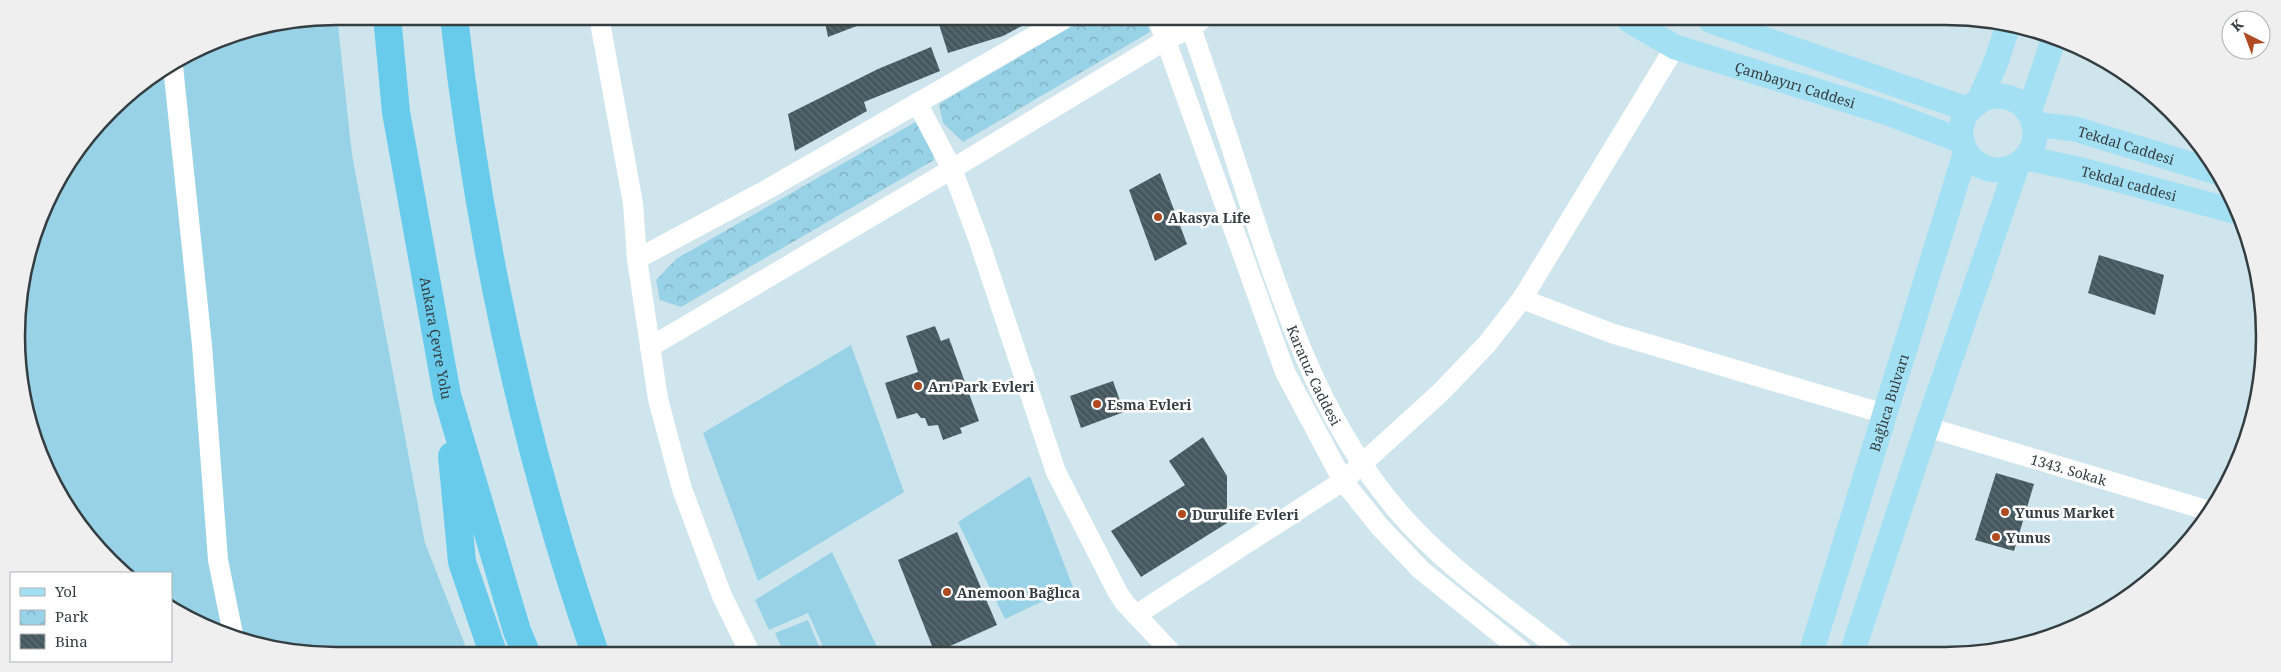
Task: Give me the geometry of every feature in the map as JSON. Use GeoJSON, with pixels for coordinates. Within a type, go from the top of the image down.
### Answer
{"type":"FeatureCollection","features":[{"type":"Feature","properties":{"kind":"highway","name":"Ankara Çevre Yolu"},"geometry":{"type":"LineString","coordinates":[[388,25],[396,112],[446,395],[517,631],[524,647]]}},
{"type":"Feature","properties":{"kind":"highway"},"geometry":{"type":"LineString","coordinates":[[455,25],[479,198],[503,323],[534,455],[568,576],[593,647]]}},
{"type":"Feature","properties":{"kind":"highway"},"geometry":{"type":"LineString","coordinates":[[446,395],[462,562],[491,647]]}},
{"type":"Feature","properties":{"kind":"main road","name":"Çambayırı Caddesi"},"geometry":{"type":"LineString","coordinates":[[1637,25],[1675,47],[1888,113],[1964,146]]}},
{"type":"Feature","properties":{"kind":"main road"},"geometry":{"type":"LineString","coordinates":[[1723,25],[1974,106],[1988,98],[2006,97],[2021,104],[2032,118],[2036,136],[2033,148],[2022,162],[1927,427],[1854,647]]}},
{"type":"Feature","properties":{"kind":"main road"},"geometry":{"type":"LineString","coordinates":[[2006,31],[1996,62],[1963,125],[1964,146],[1973,160],[1982,167],[2006,170],[2022,162]]}},
{"type":"Feature","properties":{"kind":"main road"},"geometry":{"type":"LineString","coordinates":[[2032,118],[2052,45]]}},
{"type":"Feature","properties":{"kind":"main road","name":"Tekdal Caddesi"},"geometry":{"type":"LineString","coordinates":[[2032,118],[2075,129],[2208,169]]}},
{"type":"Feature","properties":{"kind":"main road","name":"Bağlıca Bulvarı"},"geometry":{"type":"LineString","coordinates":[[1813,647],[1885,414],[1964,146]]}},
{"type":"Feature","properties":{"kind":"main road","name":"Tekdal caddesi"},"geometry":{"type":"LineString","coordinates":[[2022,162],[2082,170],[2229,210]]}},
{"type":"Feature","properties":{"kind":"street"},"geometry":{"type":"LineString","coordinates":[[600,25],[633,203],[637,259],[658,399],[682,489],[722,596],[747,647]]}},
{"type":"Feature","properties":{"kind":"street"},"geometry":{"type":"LineString","coordinates":[[637,259],[766,190],[1054,25]]}},
{"type":"Feature","properties":{"kind":"street","name":"Karatuz Caddesi"},"geometry":{"type":"LineString","coordinates":[[1160,25],[1285,372],[1343,480],[1380,526],[1421,570],[1517,647]]}},
{"type":"Feature","properties":{"kind":"street"},"geometry":{"type":"LineString","coordinates":[[650,347],[1188,25]]}},
{"type":"Feature","properties":{"kind":"street","name":"Karatuz Caddesi"},"geometry":{"type":"LineString","coordinates":[[1194,25],[1298,344],[1320,394],[1362,464],[1396,509],[1441,556],[1557,647]]}},
{"type":"Feature","properties":{"kind":"street"},"geometry":{"type":"LineString","coordinates":[[1136,615],[1343,480],[1440,392],[1487,344],[1522,299],[1675,47]]}},
{"type":"Feature","properties":{"kind":"street"},"geometry":{"type":"LineString","coordinates":[[174,71],[202,345],[218,560],[232,628]]}},
{"type":"Feature","properties":{"kind":"street"},"geometry":{"type":"LineString","coordinates":[[917,103],[952,168],[978,238],[1056,472],[1117,591],[1136,615],[1166,647]]}},
{"type":"Feature","properties":{"kind":"street"},"geometry":{"type":"LineString","coordinates":[[1522,299],[1611,333],[1885,414]]}},
{"type":"Feature","properties":{"kind":"street","name":"1343. Sokak"},"geometry":{"type":"LineString","coordinates":[[1927,427],[2204,509]]}},
{"type":"Feature","properties":{"kind":"green space"},"geometry":{"type":"Polygon","coordinates":[[[338,25],[352,155],[425,543],[466,647],[336,647],[275,641],[217,623],[172,600],[172,572],[133,572],[116,556],[89,525],[77,509],[57,474],[42,436],[31,397],[26,356],[25,336],[28,295],[31,275],[42,236],[57,198],[67,180],[77,163],[102,131],[147,89],[163,77],[198,57],[236,42],[275,31],[338,25]]]}},
{"type":"Feature","properties":{"kind":"green space"},"geometry":{"type":"Polygon","coordinates":[[[1074,25],[1147,25],[1150,32],[963,142],[943,123],[939,104],[1074,25]]]}},
{"type":"Feature","properties":{"kind":"green space"},"geometry":{"type":"Polygon","coordinates":[[[919,120],[932,140],[934,160],[681,307],[660,300],[656,280],[676,259],[919,120]]]}},
{"type":"Feature","properties":{"kind":"green space"},"geometry":{"type":"Polygon","coordinates":[[[851,345],[904,492],[758,581],[703,433],[851,345]]]}},
{"type":"Feature","properties":{"kind":"green space"},"geometry":{"type":"Polygon","coordinates":[[[1030,476],[1073,587],[1005,619],[958,522],[1030,476]]]}},
{"type":"Feature","properties":{"kind":"green space"},"geometry":{"type":"Polygon","coordinates":[[[832,552],[877,647],[823,647],[808,613],[769,630],[755,600],[832,552]]]}},
{"type":"Feature","properties":{"kind":"green space"},"geometry":{"type":"Polygon","coordinates":[[[808,620],[819,647],[781,647],[775,633],[808,620]]]}},
{"type":"Feature","properties":{"kind":"building"},"geometry":{"type":"Polygon","coordinates":[[[825,25],[859,25],[828,37],[825,25]]]}},
{"type":"Feature","properties":{"kind":"building"},"geometry":{"type":"Polygon","coordinates":[[[939,25],[1024,25],[1003,36],[948,53],[939,25]]]}},
{"type":"Feature","properties":{"kind":"building"},"geometry":{"type":"Polygon","coordinates":[[[931,47],[940,71],[864,102],[867,111],[795,151],[788,114],[878,69],[931,47]]]}},
{"type":"Feature","properties":{"kind":"building","name":"Akasya Life"},"geometry":{"type":"Polygon","coordinates":[[[1160,173],[1187,244],[1155,261],[1129,190],[1160,173]]]}},
{"type":"Feature","properties":{"kind":"building"},"geometry":{"type":"Polygon","coordinates":[[[2099,255],[2164,275],[2155,315],[2088,293],[2099,255]]]}},
{"type":"Feature","properties":{"kind":"building","name":"Arı Park Evleri"},"geometry":{"type":"Polygon","coordinates":[[[935,326],[941,341],[949,338],[979,421],[960,428],[962,433],[943,440],[938,425],[928,426],[925,418],[921,418],[917,413],[897,419],[885,383],[918,372],[906,336],[935,326]]]}},
{"type":"Feature","properties":{"kind":"building","name":"Esma Evleri"},"geometry":{"type":"Polygon","coordinates":[[[1113,381],[1124,412],[1081,428],[1070,396],[1113,381]]]}},
{"type":"Feature","properties":{"kind":"building","name":"Durulife Evleri"},"geometry":{"type":"Polygon","coordinates":[[[1203,437],[1227,476],[1227,523],[1141,577],[1111,531],[1185,485],[1169,461],[1203,437]]]}},
{"type":"Feature","properties":{"kind":"building","name":"Yunus Market"},"geometry":{"type":"Polygon","coordinates":[[[1996,473],[2034,484],[2014,551],[1975,540],[1996,473]]]}},
{"type":"Feature","properties":{"kind":"building","name":"Anemoon Bağlıca"},"geometry":{"type":"Polygon","coordinates":[[[957,532],[997,625],[948,647],[932,647],[898,560],[957,532]]]}},
{"type":"Feature","properties":{"kind":"place","name":"Akasya Life"},"geometry":{"type":"Point","coordinates":[1158,217]}},
{"type":"Feature","properties":{"kind":"place","name":"Arı Park Evleri"},"geometry":{"type":"Point","coordinates":[918,386]}},
{"type":"Feature","properties":{"kind":"place","name":"Esma Evleri"},"geometry":{"type":"Point","coordinates":[1097,404]}},
{"type":"Feature","properties":{"kind":"place","name":"Yunus Market"},"geometry":{"type":"Point","coordinates":[2005,512]}},
{"type":"Feature","properties":{"kind":"place","name":"Durulife Evleri"},"geometry":{"type":"Point","coordinates":[1182,514]}},
{"type":"Feature","properties":{"kind":"place","name":"Yunus"},"geometry":{"type":"Point","coordinates":[1996,537]}},
{"type":"Feature","properties":{"kind":"place","name":"Anemoon Bağlıca"},"geometry":{"type":"Point","coordinates":[947,592]}}]}
